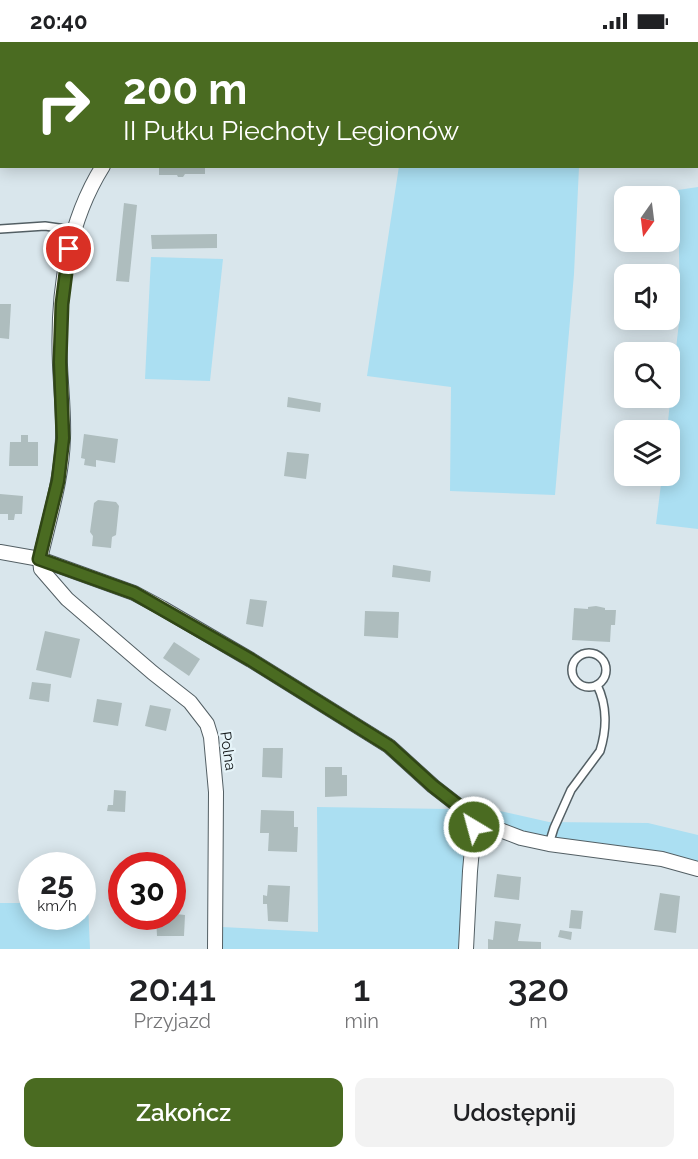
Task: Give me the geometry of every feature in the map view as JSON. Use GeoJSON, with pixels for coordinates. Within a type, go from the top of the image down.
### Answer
{"type":"FeatureCollection","features":[{"type":"Feature","properties":{"kind":"street"},"geometry":{"type":"LineString","coordinates":[[39,559],[58,481],[63,438],[60,362],[65,268],[73,230],[102,168]]}},
{"type":"Feature","properties":{"kind":"street"},"geometry":{"type":"LineString","coordinates":[[0,552],[39,559],[134,593],[251,660],[389,746],[433,786],[469,814],[500,830],[521,838],[549,844],[662,859],[698,869]]}},
{"type":"Feature","properties":{"kind":"street","name":"Polna"},"geometry":{"type":"LineString","coordinates":[[39,559],[41,569],[67,598],[190,702],[207,724],[211,737],[216,792],[215,949]]}},
{"type":"Feature","properties":{"kind":"street"},"geometry":{"type":"LineString","coordinates":[[466,949],[474,827],[469,814]]}},
{"type":"Feature","properties":{"kind":"lane"},"geometry":{"type":"LineString","coordinates":[[0,229],[45,226],[73,230]]}},
{"type":"Feature","properties":{"kind":"lane"},"geometry":{"type":"LineString","coordinates":[[592,654],[602,660],[604,676],[597,685],[585,687],[580,685],[573,676],[573,664],[580,656],[592,654]]}},
{"type":"Feature","properties":{"kind":"lane"},"geometry":{"type":"LineString","coordinates":[[549,844],[571,790],[600,751],[604,735],[604,707],[603,696],[597,685]]}},
{"type":"Feature","properties":{"kind":"shaded area"},"geometry":{"type":"Polygon","coordinates":[[[399,168],[579,168],[574,274],[555,495],[450,491],[451,387],[367,376],[399,168]]]}},
{"type":"Feature","properties":{"kind":"shaded area"},"geometry":{"type":"Polygon","coordinates":[[[698,187],[698,529],[656,524],[661,486],[680,486],[680,420],[668,420],[669,408],[680,408],[680,342],[677,342],[678,330],[680,330],[680,190],[698,187]]]}},
{"type":"Feature","properties":{"kind":"shaded area"},"geometry":{"type":"Polygon","coordinates":[[[151,257],[223,259],[210,381],[145,379],[151,257]]]}},
{"type":"Feature","properties":{"kind":"shaded area"},"geometry":{"type":"Polygon","coordinates":[[[469,804],[549,822],[648,823],[698,835],[698,864],[533,836],[504,827],[469,804]]]}},
{"type":"Feature","properties":{"kind":"shaded area"},"geometry":{"type":"Polygon","coordinates":[[[317,807],[449,809],[462,821],[467,830],[460,949],[222,949],[222,927],[318,932],[317,807]]]}},
{"type":"Feature","properties":{"kind":"shaded area"},"geometry":{"type":"Polygon","coordinates":[[[0,903],[18,903],[18,930],[89,930],[90,949],[0,949],[0,903]]]}},
{"type":"Feature","properties":{"kind":"building"},"geometry":{"type":"Polygon","coordinates":[[[159,168],[205,168],[205,174],[185,174],[183,177],[159,175],[159,168]]]}},
{"type":"Feature","properties":{"kind":"building"},"geometry":{"type":"Polygon","coordinates":[[[124,203],[137,205],[129,282],[116,281],[124,203]]]}},
{"type":"Feature","properties":{"kind":"building"},"geometry":{"type":"Polygon","coordinates":[[[217,234],[217,248],[152,249],[151,235],[217,234]]]}},
{"type":"Feature","properties":{"kind":"building"},"geometry":{"type":"Polygon","coordinates":[[[0,304],[11,304],[9,339],[0,338],[0,304]]]}},
{"type":"Feature","properties":{"kind":"building"},"geometry":{"type":"Polygon","coordinates":[[[288,397],[321,403],[320,412],[287,407],[288,397]]]}},
{"type":"Feature","properties":{"kind":"building"},"geometry":{"type":"Polygon","coordinates":[[[84,434],[118,439],[115,463],[96,460],[96,467],[84,465],[85,459],[81,458],[84,434]]]}},
{"type":"Feature","properties":{"kind":"building"},"geometry":{"type":"Polygon","coordinates":[[[21,435],[28,435],[28,442],[38,442],[38,466],[9,466],[10,442],[21,442],[21,435]]]}},
{"type":"Feature","properties":{"kind":"building"},"geometry":{"type":"Polygon","coordinates":[[[287,452],[309,454],[306,479],[284,476],[287,452]]]}},
{"type":"Feature","properties":{"kind":"building"},"geometry":{"type":"Polygon","coordinates":[[[0,494],[23,496],[22,514],[15,514],[14,520],[8,520],[8,514],[0,514],[0,494]]]}},
{"type":"Feature","properties":{"kind":"building"},"geometry":{"type":"Polygon","coordinates":[[[98,500],[116,502],[119,506],[116,535],[112,537],[111,548],[92,546],[93,536],[90,532],[94,503],[98,500]]]}},
{"type":"Feature","properties":{"kind":"building"},"geometry":{"type":"Polygon","coordinates":[[[393,565],[431,571],[430,582],[392,577],[393,565]]]}},
{"type":"Feature","properties":{"kind":"building"},"geometry":{"type":"Polygon","coordinates":[[[250,599],[267,601],[263,627],[246,624],[250,599]]]}},
{"type":"Feature","properties":{"kind":"building"},"geometry":{"type":"Polygon","coordinates":[[[588,607],[605,608],[605,610],[616,610],[615,625],[611,625],[610,642],[572,640],[574,608],[588,609],[588,607]]]}},
{"type":"Feature","properties":{"kind":"building"},"geometry":{"type":"Polygon","coordinates":[[[365,611],[399,612],[398,638],[364,636],[365,611]]]}},
{"type":"Feature","properties":{"kind":"building"},"geometry":{"type":"Polygon","coordinates":[[[45,631],[80,639],[71,678],[36,670],[45,631]]]}},
{"type":"Feature","properties":{"kind":"building"},"geometry":{"type":"Polygon","coordinates":[[[174,642],[200,659],[189,676],[163,658],[174,642]]]}},
{"type":"Feature","properties":{"kind":"building"},"geometry":{"type":"Polygon","coordinates":[[[32,682],[51,684],[49,702],[29,699],[32,682]]]}},
{"type":"Feature","properties":{"kind":"building"},"geometry":{"type":"Polygon","coordinates":[[[97,699],[122,703],[118,726],[93,722],[97,699]]]}},
{"type":"Feature","properties":{"kind":"building"},"geometry":{"type":"Polygon","coordinates":[[[150,705],[171,709],[166,731],[145,726],[150,705]]]}},
{"type":"Feature","properties":{"kind":"building"},"geometry":{"type":"Polygon","coordinates":[[[263,748],[283,748],[282,778],[262,777],[263,748]]]}},
{"type":"Feature","properties":{"kind":"building"},"geometry":{"type":"Polygon","coordinates":[[[325,767],[342,767],[342,775],[347,775],[347,796],[325,797],[325,767]]]}},
{"type":"Feature","properties":{"kind":"building"},"geometry":{"type":"Polygon","coordinates":[[[114,790],[126,791],[125,812],[107,811],[108,805],[113,805],[114,790]]]}},
{"type":"Feature","properties":{"kind":"building"},"geometry":{"type":"Polygon","coordinates":[[[261,810],[294,811],[294,827],[298,827],[297,852],[268,851],[269,833],[260,833],[261,810]]]}},
{"type":"Feature","properties":{"kind":"building"},"geometry":{"type":"Polygon","coordinates":[[[497,874],[521,877],[519,900],[494,897],[497,874]]]}},
{"type":"Feature","properties":{"kind":"building"},"geometry":{"type":"Polygon","coordinates":[[[268,885],[290,886],[288,922],[268,921],[267,904],[263,904],[263,895],[267,896],[268,885]]]}},
{"type":"Feature","properties":{"kind":"building"},"geometry":{"type":"Polygon","coordinates":[[[660,893],[680,896],[676,933],[654,930],[660,893]]]}},
{"type":"Feature","properties":{"kind":"building"},"geometry":{"type":"Polygon","coordinates":[[[571,910],[583,911],[581,929],[569,928],[571,910]]]}},
{"type":"Feature","properties":{"kind":"building"},"geometry":{"type":"Polygon","coordinates":[[[495,921],[521,924],[518,941],[541,942],[541,949],[488,949],[488,939],[493,940],[495,921]]]}},
{"type":"Feature","properties":{"kind":"building"},"geometry":{"type":"Polygon","coordinates":[[[157,930],[184,930],[184,936],[157,936],[157,930]]]}},
{"type":"Feature","properties":{"kind":"building"},"geometry":{"type":"Polygon","coordinates":[[[560,930],[572,932],[571,940],[558,937],[560,930]]]}},
{"type":"Feature","properties":{"kind":"route"},"geometry":{"type":"LineString","coordinates":[[69,249],[62,304],[60,362],[63,438],[58,481],[39,559],[134,593],[251,660],[389,746],[433,786],[469,814],[474,827]]}}]}
